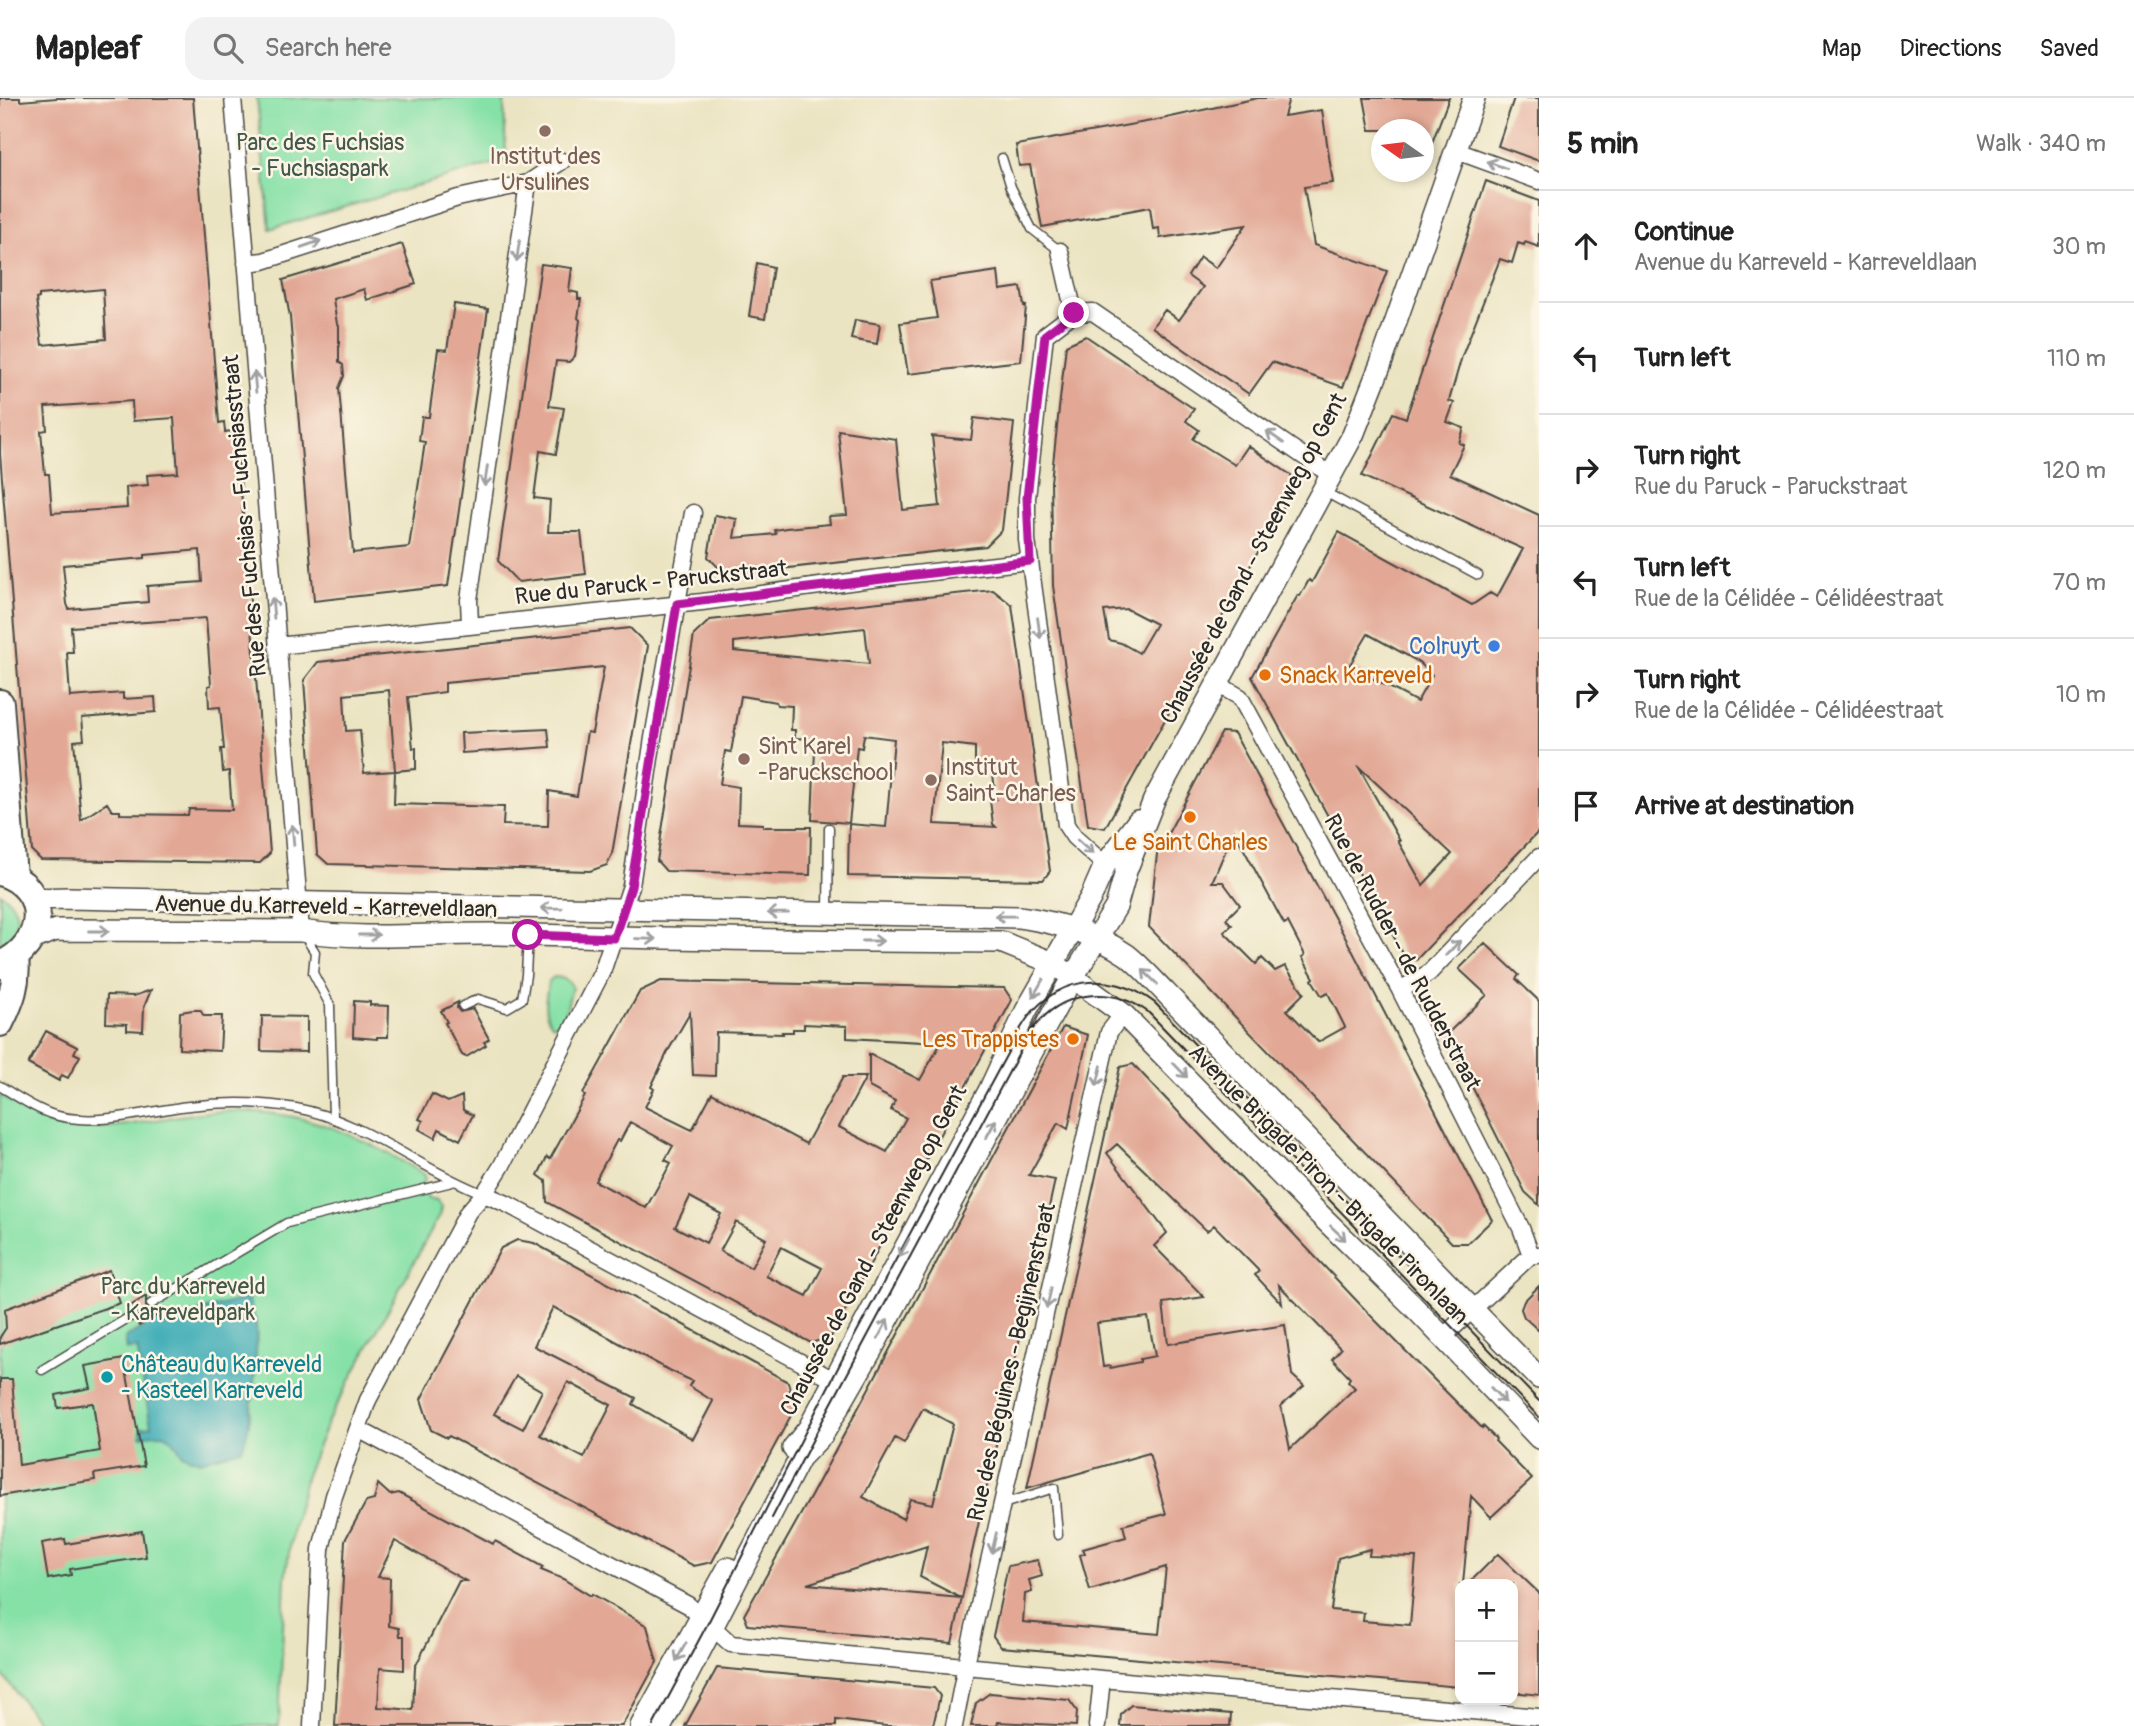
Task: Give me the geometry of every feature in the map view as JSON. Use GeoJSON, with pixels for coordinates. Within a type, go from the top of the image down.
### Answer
{"type":"FeatureCollection","features":[{"type":"Feature","properties":{"kind":"main road"},"geometry":{"type":"LineString","coordinates":[[0,703],[6,874],[21,883],[33,899],[37,912],[36,926],[16,954],[17,974],[13,998],[0,1023]]}},
{"type":"Feature","properties":{"kind":"street","name":"Rue des Fuchsias - Fuchsiasstraat"},"geometry":{"type":"LineString","coordinates":[[233,98],[301,931]]}},
{"type":"Feature","properties":{"kind":"street","name":"Chaussée de Gand - Steenweg op Gent"},"geometry":{"type":"LineString","coordinates":[[661,1726],[789,1453],[841,1384],[1116,907],[1126,871],[1154,800],[1353,435],[1382,361],[1474,98]]}},
{"type":"Feature","properties":{"kind":"street"},"geometry":{"type":"LineString","coordinates":[[1454,150],[1539,181]]}},
{"type":"Feature","properties":{"kind":"street"},"geometry":{"type":"LineString","coordinates":[[246,263],[263,261],[458,198],[528,183],[562,161]]}},
{"type":"Feature","properties":{"kind":"street"},"geometry":{"type":"LineString","coordinates":[[470,625],[471,586],[528,183]]}},
{"type":"Feature","properties":{"kind":"street"},"geometry":{"type":"LineString","coordinates":[[1060,251],[1074,313]]}},
{"type":"Feature","properties":{"kind":"street"},"geometry":{"type":"LineString","coordinates":[[1105,865],[1074,837],[1066,825],[1030,561],[1027,498],[1045,335],[1074,313],[1093,312],[1327,483]]}},
{"type":"Feature","properties":{"kind":"street"},"geometry":{"type":"LineString","coordinates":[[312,1726],[321,1549],[334,1496],[368,1400],[468,1213],[501,1167],[602,972],[631,887],[693,513]]}},
{"type":"Feature","properties":{"kind":"street","name":"Rue du Paruck - Paruckstraat"},"geometry":{"type":"LineString","coordinates":[[277,646],[677,604],[1030,561]]}},
{"type":"Feature","properties":{"kind":"street","name":"Rue de Rudder - de Rudderstraat"},"geometry":{"type":"LineString","coordinates":[[1217,684],[1240,697],[1400,990],[1535,1255]]}},
{"type":"Feature","properties":{"kind":"street","name":"Chaussée de Gand - Steenweg op Gent"},"geometry":{"type":"LineString","coordinates":[[841,1384],[989,1091],[1026,1011],[1091,897],[1105,865],[1154,800]]}},
{"type":"Feature","properties":{"kind":"street"},"geometry":{"type":"LineString","coordinates":[[1400,990],[1429,973],[1539,857]]}},
{"type":"Feature","properties":{"kind":"street","name":"Avenue du Karreveld - Karreveldlaan"},"geometry":{"type":"LineString","coordinates":[[33,899],[1019,917],[1038,919],[1072,929]]}},
{"type":"Feature","properties":{"kind":"street","name":"Avenue Brigade Piron - Brigade Pironlaan"},"geometry":{"type":"LineString","coordinates":[[1072,929],[1097,938],[1128,956],[1167,993],[1539,1378]]}},
{"type":"Feature","properties":{"kind":"street","name":"Avenue du Karreveld - Karreveldlaan"},"geometry":{"type":"LineString","coordinates":[[16,954],[56,930],[301,931],[328,935],[1001,942],[1053,963],[1074,976]]}},
{"type":"Feature","properties":{"kind":"street","name":"Avenue Brigade Piron - Brigade Pironlaan"},"geometry":{"type":"LineString","coordinates":[[1074,976],[1123,1014],[1443,1337],[1539,1438]]}},
{"type":"Feature","properties":{"kind":"street","name":"Rue des Béguines - Begijnenstraat"},"geometry":{"type":"LineString","coordinates":[[954,1726],[1108,1032],[1123,1014]]}},
{"type":"Feature","properties":{"kind":"street"},"geometry":{"type":"LineString","coordinates":[[484,1194],[841,1384]]}},
{"type":"Feature","properties":{"kind":"street"},"geometry":{"type":"LineString","coordinates":[[1443,1337],[1535,1255]]}},
{"type":"Feature","properties":{"kind":"street"},"geometry":{"type":"LineString","coordinates":[[358,1429],[688,1605],[731,1644],[1530,1720]]}},
{"type":"Feature","properties":{"kind":"street","name":"Chaussée de Gand - Steenweg op Gent"},"geometry":{"type":"LineString","coordinates":[[641,1726],[707,1623]]}},
{"type":"Feature","properties":{"kind":"street"},"geometry":{"type":"LineString","coordinates":[[1097,1726],[1102,1679]]}},
{"type":"Feature","properties":{"kind":"lane"},"geometry":{"type":"LineString","coordinates":[[1002,158],[1011,187],[1032,229],[1060,251]]}},
{"type":"Feature","properties":{"kind":"lane"},"geometry":{"type":"LineString","coordinates":[[1327,483],[1478,575]]}},
{"type":"Feature","properties":{"kind":"lane"},"geometry":{"type":"LineString","coordinates":[[828,913],[829,828]]}},
{"type":"Feature","properties":{"kind":"lane"},"geometry":{"type":"LineString","coordinates":[[301,931],[315,952],[313,973],[330,1005],[332,1117]]}},
{"type":"Feature","properties":{"kind":"lane"},"geometry":{"type":"LineString","coordinates":[[463,1006],[478,999],[507,1008],[522,999],[528,935]]}},
{"type":"Feature","properties":{"kind":"lane"},"geometry":{"type":"LineString","coordinates":[[0,1086],[24,1102],[52,1114],[68,1117],[95,1119],[213,1104],[294,1108],[332,1117],[372,1135],[452,1182],[484,1194]]}},
{"type":"Feature","properties":{"kind":"lane"},"geometry":{"type":"LineString","coordinates":[[151,1304],[287,1223],[452,1182]]}},
{"type":"Feature","properties":{"kind":"lane"},"geometry":{"type":"LineString","coordinates":[[41,1370],[133,1315]]}},
{"type":"Feature","properties":{"kind":"lane"},"geometry":{"type":"LineString","coordinates":[[1003,1504],[1054,1488],[1058,1535]]}},
{"type":"Feature","properties":{"kind":"green space","name":"Parc des Fuchsias - Fuchsiaspark"},"geometry":{"type":"Polygon","coordinates":[[[257,98],[504,98],[506,160],[270,229],[257,98]]]}},
{"type":"Feature","properties":{"kind":"green space"},"geometry":{"type":"Polygon","coordinates":[[[0,893],[13,905],[17,920],[13,934],[0,946],[0,893]]]}},
{"type":"Feature","properties":{"kind":"green space"},"geometry":{"type":"Polygon","coordinates":[[[554,977],[565,979],[572,987],[564,1019],[556,1025],[552,1024],[545,1009],[549,981],[554,977]]]}},
{"type":"Feature","properties":{"kind":"green space","name":"Parc du Karreveld - Karreveldpark"},"geometry":{"type":"Polygon","coordinates":[[[0,1095],[52,1122],[92,1128],[212,1112],[243,1111],[298,1118],[373,1145],[424,1174],[426,1178],[423,1182],[428,1199],[437,1201],[441,1207],[439,1216],[328,1421],[306,1475],[293,1528],[285,1578],[279,1726],[41,1726],[0,1671],[0,1095]]]}},
{"type":"Feature","properties":{"kind":"water"},"geometry":{"type":"Polygon","coordinates":[[[248,1298],[256,1324],[256,1351],[251,1408],[241,1449],[200,1461],[183,1455],[166,1435],[141,1436],[141,1428],[151,1426],[137,1348],[127,1350],[125,1338],[156,1319],[161,1326],[248,1298]]]}},
{"type":"Feature","properties":{"kind":"building"},"geometry":{"type":"Polygon","coordinates":[[[0,98],[20,98],[20,101],[57,98],[193,98],[219,423],[224,422],[225,432],[231,431],[231,440],[237,440],[270,853],[260,863],[41,860],[32,851],[0,454],[0,98]],[[103,289],[39,295],[36,299],[42,345],[106,339],[103,289]],[[132,401],[45,407],[47,430],[41,431],[45,474],[49,474],[52,513],[127,508],[126,487],[148,485],[147,475],[178,473],[174,418],[133,421],[132,401]],[[200,550],[145,555],[145,558],[63,565],[69,609],[148,602],[147,586],[202,582],[200,550]],[[206,618],[71,627],[73,652],[67,652],[70,697],[123,693],[123,699],[155,697],[156,712],[82,718],[84,740],[74,741],[81,820],[107,803],[112,811],[120,811],[120,814],[188,815],[189,809],[232,810],[229,771],[223,772],[220,707],[209,708],[208,686],[211,685],[206,618]]]}},
{"type":"Feature","properties":{"kind":"building"},"geometry":{"type":"Polygon","coordinates":[[[1258,98],[1289,98],[1284,116],[1322,110],[1333,183],[1304,187],[1314,245],[1387,271],[1343,387],[1272,362],[1249,394],[1152,327],[1165,310],[1179,320],[1203,287],[1188,276],[1200,257],[1216,268],[1246,225],[1160,238],[1159,228],[1153,229],[1150,207],[1042,227],[1030,165],[1019,166],[1016,145],[1157,120],[1258,98]]]}},
{"type":"Feature","properties":{"kind":"building"},"geometry":{"type":"Polygon","coordinates":[[[1364,98],[1449,98],[1434,137],[1434,119],[1371,119],[1370,130],[1364,98]]]}},
{"type":"Feature","properties":{"kind":"building"},"geometry":{"type":"Polygon","coordinates":[[[1514,98],[1539,98],[1539,161],[1498,146],[1514,98]]]}},
{"type":"Feature","properties":{"kind":"building"},"geometry":{"type":"Polygon","coordinates":[[[1486,181],[1539,201],[1539,247],[1525,242],[1524,245],[1518,243],[1512,263],[1500,259],[1462,356],[1449,401],[1454,403],[1447,422],[1464,428],[1459,443],[1464,445],[1450,474],[1539,515],[1539,831],[1416,960],[1406,959],[1252,677],[1298,595],[1300,596],[1309,580],[1312,582],[1339,532],[1472,605],[1490,593],[1497,597],[1523,549],[1362,476],[1393,413],[1406,418],[1486,181]],[[1368,634],[1349,666],[1417,702],[1432,675],[1419,662],[1368,634]],[[1358,766],[1400,841],[1423,885],[1452,854],[1358,766]]]}},
{"type":"Feature","properties":{"kind":"building"},"geometry":{"type":"Polygon","coordinates":[[[402,244],[416,284],[367,300],[364,289],[333,299],[339,326],[339,362],[343,365],[344,376],[339,388],[353,553],[409,547],[425,442],[419,441],[422,417],[429,417],[438,349],[447,350],[454,304],[488,309],[448,586],[314,601],[290,317],[283,280],[402,244]]]}},
{"type":"Feature","properties":{"kind":"building"},"geometry":{"type":"Polygon","coordinates":[[[757,263],[773,267],[765,319],[749,316],[757,263]]]}},
{"type":"Feature","properties":{"kind":"building"},"geometry":{"type":"Polygon","coordinates":[[[541,264],[572,268],[569,291],[578,293],[578,299],[581,299],[575,356],[569,362],[556,361],[549,406],[564,408],[556,454],[540,451],[534,498],[550,500],[548,532],[581,532],[586,574],[518,582],[498,561],[541,264]]]}},
{"type":"Feature","properties":{"kind":"building"},"geometry":{"type":"Polygon","coordinates":[[[998,271],[1000,290],[1021,287],[1026,306],[1021,361],[908,374],[900,323],[937,318],[930,281],[998,271]]]}},
{"type":"Feature","properties":{"kind":"building"},"geometry":{"type":"Polygon","coordinates":[[[855,320],[880,324],[877,344],[851,339],[855,320]]]}},
{"type":"Feature","properties":{"kind":"building"},"geometry":{"type":"Polygon","coordinates":[[[1086,336],[1194,409],[1186,421],[1199,430],[1193,439],[1235,465],[1248,446],[1291,475],[1294,487],[1105,828],[1088,825],[1053,586],[1051,482],[1066,345],[1086,336]],[[1127,609],[1104,611],[1109,640],[1139,653],[1156,624],[1127,609]]]}},
{"type":"Feature","properties":{"kind":"building"},"geometry":{"type":"Polygon","coordinates":[[[974,418],[1014,423],[1002,530],[986,546],[726,575],[708,557],[715,515],[737,519],[734,538],[776,534],[775,530],[786,528],[830,524],[829,516],[847,515],[838,430],[896,439],[903,510],[940,506],[932,436],[971,440],[974,418]]]}},
{"type":"Feature","properties":{"kind":"building"},"geometry":{"type":"Polygon","coordinates":[[[993,590],[1012,605],[1050,871],[1043,880],[848,876],[849,824],[886,827],[894,739],[864,735],[862,748],[857,747],[849,823],[812,820],[815,750],[813,739],[795,738],[795,730],[791,730],[792,706],[741,696],[731,752],[725,751],[720,784],[739,787],[738,823],[763,824],[763,827],[811,827],[810,875],[666,871],[657,861],[694,635],[710,620],[993,590]],[[865,628],[734,642],[734,651],[869,664],[865,628]],[[942,743],[934,824],[996,827],[993,824],[990,800],[996,799],[992,766],[980,768],[979,762],[975,762],[975,747],[942,743]]]}},
{"type":"Feature","properties":{"kind":"building"},"geometry":{"type":"Polygon","coordinates":[[[630,628],[648,646],[612,854],[607,865],[590,871],[328,864],[317,854],[304,680],[318,662],[630,628]],[[604,667],[445,683],[445,692],[408,697],[413,748],[416,748],[416,769],[395,771],[394,804],[504,807],[503,825],[548,826],[549,791],[577,796],[587,732],[592,733],[604,667]],[[389,690],[344,695],[346,731],[360,730],[364,773],[395,771],[389,690]]]}},
{"type":"Feature","properties":{"kind":"building"},"geometry":{"type":"Polygon","coordinates":[[[548,729],[550,747],[462,753],[461,733],[548,729]]]}},
{"type":"Feature","properties":{"kind":"building"},"geometry":{"type":"Polygon","coordinates":[[[1222,732],[1234,733],[1352,950],[1492,1220],[1468,1243],[1452,1243],[1149,927],[1157,854],[1222,732]],[[1234,831],[1212,882],[1223,882],[1240,905],[1226,919],[1232,925],[1224,932],[1256,964],[1262,958],[1275,971],[1285,966],[1304,993],[1287,1010],[1318,1042],[1345,1027],[1328,993],[1322,996],[1312,980],[1314,978],[1302,957],[1305,955],[1288,922],[1284,924],[1234,831]]]}},
{"type":"Feature","properties":{"kind":"building"},"geometry":{"type":"Polygon","coordinates":[[[1485,943],[1519,975],[1516,979],[1539,1001],[1539,1205],[1525,1192],[1446,1035],[1487,995],[1459,969],[1485,943]]]}},
{"type":"Feature","properties":{"kind":"building"},"geometry":{"type":"Polygon","coordinates":[[[661,981],[1004,988],[1012,1000],[831,1337],[811,1343],[547,1202],[546,1181],[538,1175],[547,1157],[550,1159],[559,1143],[640,991],[661,981]],[[690,1013],[668,1051],[645,1107],[692,1130],[712,1093],[806,1144],[843,1077],[866,1077],[839,1127],[887,1152],[906,1118],[891,1110],[895,1101],[869,1087],[869,1054],[920,1080],[941,1043],[847,1038],[847,1026],[804,1024],[804,1029],[793,1029],[793,1032],[782,1032],[783,1034],[716,1032],[715,1076],[693,1075],[690,1013]],[[630,1122],[620,1141],[617,1140],[595,1181],[646,1208],[671,1163],[665,1160],[673,1146],[630,1122]],[[690,1197],[675,1227],[706,1243],[721,1214],[690,1197]],[[736,1222],[720,1251],[751,1268],[766,1239],[736,1222]],[[781,1247],[766,1276],[807,1296],[822,1268],[781,1247]]]}},
{"type":"Feature","properties":{"kind":"building"},"geometry":{"type":"Polygon","coordinates":[[[151,990],[144,1007],[143,1031],[127,1030],[127,1024],[106,1023],[107,995],[134,996],[151,990]]]}},
{"type":"Feature","properties":{"kind":"building"},"geometry":{"type":"Polygon","coordinates":[[[354,1001],[389,1006],[388,1037],[353,1037],[354,1001]]]}},
{"type":"Feature","properties":{"kind":"building"},"geometry":{"type":"Polygon","coordinates":[[[458,1002],[457,1008],[460,1012],[473,1009],[489,1039],[484,1042],[486,1045],[466,1057],[462,1055],[441,1011],[458,1002]]]}},
{"type":"Feature","properties":{"kind":"building"},"geometry":{"type":"Polygon","coordinates":[[[200,1010],[204,1016],[222,1016],[220,1051],[179,1049],[180,1012],[200,1010]]]}},
{"type":"Feature","properties":{"kind":"building"},"geometry":{"type":"Polygon","coordinates":[[[262,1016],[307,1017],[307,1052],[261,1051],[262,1016]]]}},
{"type":"Feature","properties":{"kind":"building"},"geometry":{"type":"Polygon","coordinates":[[[1063,1027],[1088,1035],[1068,1129],[1058,1123],[1029,1175],[1055,1180],[952,1643],[748,1625],[744,1615],[811,1496],[1063,1027]],[[923,1408],[904,1443],[895,1438],[863,1497],[903,1519],[910,1499],[933,1504],[953,1424],[923,1408]],[[927,1546],[807,1584],[961,1598],[920,1577],[927,1546]]]}},
{"type":"Feature","properties":{"kind":"building"},"geometry":{"type":"Polygon","coordinates":[[[46,1031],[77,1047],[74,1053],[80,1056],[68,1078],[62,1075],[59,1081],[28,1064],[46,1031]]]}},
{"type":"Feature","properties":{"kind":"building"},"geometry":{"type":"Polygon","coordinates":[[[1133,1064],[1373,1318],[1496,1439],[1532,1479],[1491,1517],[1471,1496],[1463,1579],[1455,1579],[1455,1687],[1001,1647],[993,1636],[1008,1566],[1038,1560],[1042,1576],[1029,1580],[1032,1592],[1025,1594],[1023,1622],[1159,1634],[1166,1567],[1090,1590],[1080,1555],[1085,1553],[1083,1549],[1126,1537],[1123,1525],[1166,1514],[1149,1453],[1027,1488],[1120,1067],[1133,1064]],[[1117,1144],[1107,1153],[1167,1233],[1154,1246],[1204,1297],[1163,1303],[1168,1344],[1285,1325],[1292,1375],[1304,1386],[1281,1406],[1290,1449],[1355,1388],[1348,1381],[1350,1378],[1332,1359],[1341,1349],[1279,1285],[1282,1304],[1255,1275],[1259,1271],[1214,1225],[1207,1231],[1117,1144]],[[1148,1317],[1097,1323],[1103,1367],[1140,1362],[1140,1359],[1155,1356],[1148,1317]],[[1370,1549],[1338,1558],[1331,1610],[1364,1613],[1363,1621],[1410,1625],[1416,1557],[1369,1556],[1370,1549]]]}},
{"type":"Feature","properties":{"kind":"building"},"geometry":{"type":"Polygon","coordinates":[[[432,1094],[448,1102],[462,1096],[463,1110],[473,1115],[460,1140],[439,1129],[435,1138],[419,1129],[423,1121],[419,1119],[432,1094]]]}},
{"type":"Feature","properties":{"kind":"building"},"geometry":{"type":"Polygon","coordinates":[[[517,1240],[534,1243],[788,1382],[795,1408],[712,1562],[694,1566],[449,1436],[447,1438],[431,1430],[421,1399],[501,1248],[517,1240]],[[553,1307],[534,1346],[636,1398],[633,1404],[693,1439],[713,1401],[689,1386],[692,1381],[553,1307]],[[516,1376],[494,1414],[523,1429],[542,1391],[516,1376]],[[568,1382],[540,1435],[584,1458],[611,1405],[568,1382]]]}},
{"type":"Feature","properties":{"kind":"building"},"geometry":{"type":"Polygon","coordinates":[[[109,1270],[120,1303],[0,1344],[0,1337],[6,1328],[5,1309],[109,1270]]]}},
{"type":"Feature","properties":{"kind":"building"},"geometry":{"type":"Polygon","coordinates":[[[1539,1286],[1539,1331],[1524,1317],[1521,1309],[1524,1301],[1539,1286]]]}},
{"type":"Feature","properties":{"kind":"building"},"geometry":{"type":"Polygon","coordinates":[[[146,1296],[146,1308],[154,1310],[158,1315],[139,1326],[136,1321],[139,1312],[129,1307],[146,1296]]]}},
{"type":"Feature","properties":{"kind":"building","name":"Château du Karreveld - Kasteel Karreveld"},"geometry":{"type":"Polygon","coordinates":[[[124,1359],[144,1466],[94,1474],[95,1480],[0,1496],[0,1379],[12,1379],[19,1465],[100,1451],[93,1403],[58,1408],[56,1395],[90,1388],[85,1366],[124,1359]]]}},
{"type":"Feature","properties":{"kind":"building"},"geometry":{"type":"Polygon","coordinates":[[[378,1484],[390,1495],[399,1493],[493,1544],[495,1541],[543,1567],[541,1570],[563,1579],[591,1596],[592,1594],[647,1626],[657,1662],[622,1726],[335,1726],[345,1540],[366,1502],[374,1500],[378,1484]],[[395,1541],[378,1577],[390,1578],[389,1626],[399,1628],[400,1636],[404,1636],[404,1670],[380,1668],[378,1707],[413,1710],[415,1667],[459,1581],[466,1581],[395,1541]]]}},
{"type":"Feature","properties":{"kind":"building"},"geometry":{"type":"Polygon","coordinates":[[[142,1531],[146,1557],[70,1569],[71,1575],[48,1579],[42,1543],[65,1539],[66,1544],[142,1531]]]}},
{"type":"Feature","properties":{"kind":"building"},"geometry":{"type":"Polygon","coordinates":[[[1498,1554],[1539,1593],[1539,1695],[1518,1693],[1518,1579],[1473,1579],[1498,1554]]]}},
{"type":"Feature","properties":{"kind":"building"},"geometry":{"type":"Polygon","coordinates":[[[717,1668],[934,1688],[940,1696],[933,1726],[886,1726],[836,1720],[836,1726],[685,1726],[717,1668]]]}},
{"type":"Feature","properties":{"kind":"building"},"geometry":{"type":"Polygon","coordinates":[[[990,1693],[1069,1700],[1077,1711],[1076,1726],[998,1722],[997,1726],[971,1726],[976,1703],[990,1693]]]}},
{"type":"Feature","properties":{"kind":"building"},"geometry":{"type":"Polygon","coordinates":[[[1131,1705],[1231,1714],[1230,1726],[1120,1726],[1121,1714],[1131,1705]]]}},
{"type":"Feature","properties":{"kind":"tram line"},"geometry":{"type":"LineString","coordinates":[[653,1726],[846,1352],[1021,1028],[1033,1011],[1048,997],[1064,988],[1100,982],[1119,985],[1155,1003],[1539,1401]]}},
{"type":"Feature","properties":{"kind":"tram line"},"geometry":{"type":"LineString","coordinates":[[772,1518],[1030,1033],[1054,1008],[1084,996],[1116,997],[1148,1012],[1539,1417]]}},
{"type":"Feature","properties":{"kind":"place","name":"Institut des Ursulines"},"geometry":{"type":"Point","coordinates":[545,131]}},
{"type":"Feature","properties":{"kind":"place","name":"Colruyt"},"geometry":{"type":"Point","coordinates":[1494,646]}},
{"type":"Feature","properties":{"kind":"place","name":"Snack Karreveld"},"geometry":{"type":"Point","coordinates":[1265,675]}},
{"type":"Feature","properties":{"kind":"place","name":"Sint Karel -Paruckschool"},"geometry":{"type":"Point","coordinates":[744,759]}},
{"type":"Feature","properties":{"kind":"place","name":"Institut Saint-Charles"},"geometry":{"type":"Point","coordinates":[931,780]}},
{"type":"Feature","properties":{"kind":"place","name":"Le Saint Charles"},"geometry":{"type":"Point","coordinates":[1190,817]}},
{"type":"Feature","properties":{"kind":"place","name":"Les Trappistes"},"geometry":{"type":"Point","coordinates":[1073,1039]}},
{"type":"Feature","properties":{"kind":"place","name":"Château du Karreveld - Kasteel Karreveld"},"geometry":{"type":"Point","coordinates":[107,1377]}},
{"type":"Feature","properties":{"kind":"route"},"geometry":{"type":"LineString","coordinates":[[528,935],[614,938],[631,887],[653,738],[677,604],[1030,561],[1027,498],[1045,335],[1074,313]]}}]}
